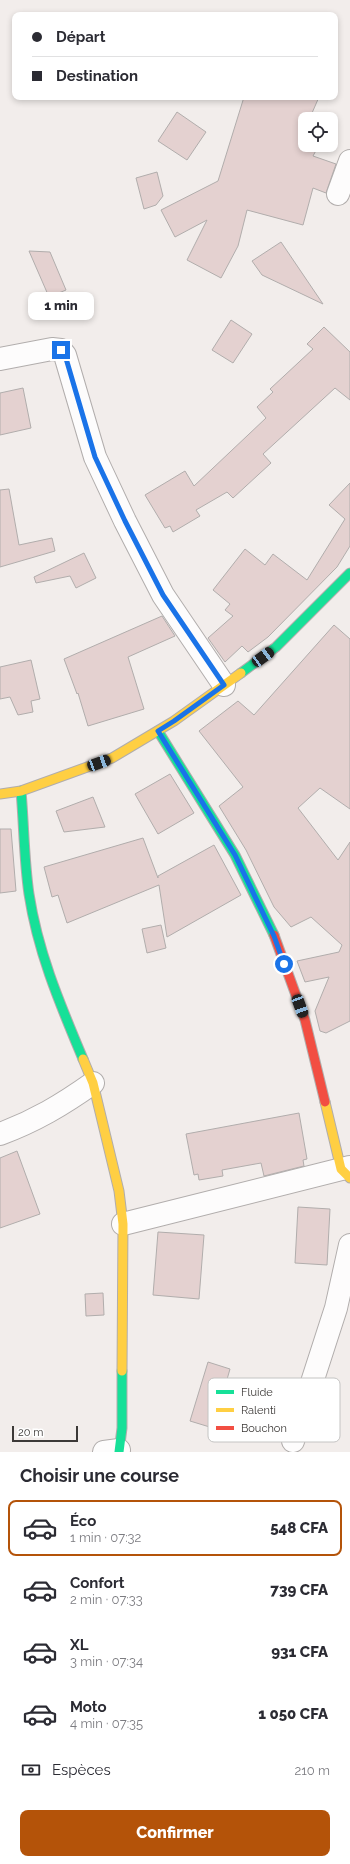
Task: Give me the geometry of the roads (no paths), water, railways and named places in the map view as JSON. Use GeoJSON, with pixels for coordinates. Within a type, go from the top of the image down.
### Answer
{"type":"FeatureCollection","features":[{"type":"Feature","properties":{"kind":"street"},"geometry":{"type":"LineString","coordinates":[[338,194],[350,161]]}},
{"type":"Feature","properties":{"kind":"street"},"geometry":{"type":"LineString","coordinates":[[0,359],[52,349],[61,350],[65,355],[95,457],[125,521],[163,595],[224,685]]}},
{"type":"Feature","properties":{"kind":"street"},"geometry":{"type":"LineString","coordinates":[[0,794],[21,791],[112,758],[174,721],[276,647],[350,573]]}},
{"type":"Feature","properties":{"kind":"street"},"geometry":{"type":"LineString","coordinates":[[123,1224],[347,1171],[305,1020],[274,936],[235,855],[158,731]]}},
{"type":"Feature","properties":{"kind":"street"},"geometry":{"type":"LineString","coordinates":[[21,791],[28,894],[38,937],[49,977],[93,1083],[119,1191],[123,1224],[122,1428],[114,1451]]}},
{"type":"Feature","properties":{"kind":"street"},"geometry":{"type":"LineString","coordinates":[[0,1134],[26,1125],[50,1112],[93,1083]]}},
{"type":"Feature","properties":{"kind":"street"},"geometry":{"type":"LineString","coordinates":[[313,1378],[336,1308],[350,1245]]}}]}
